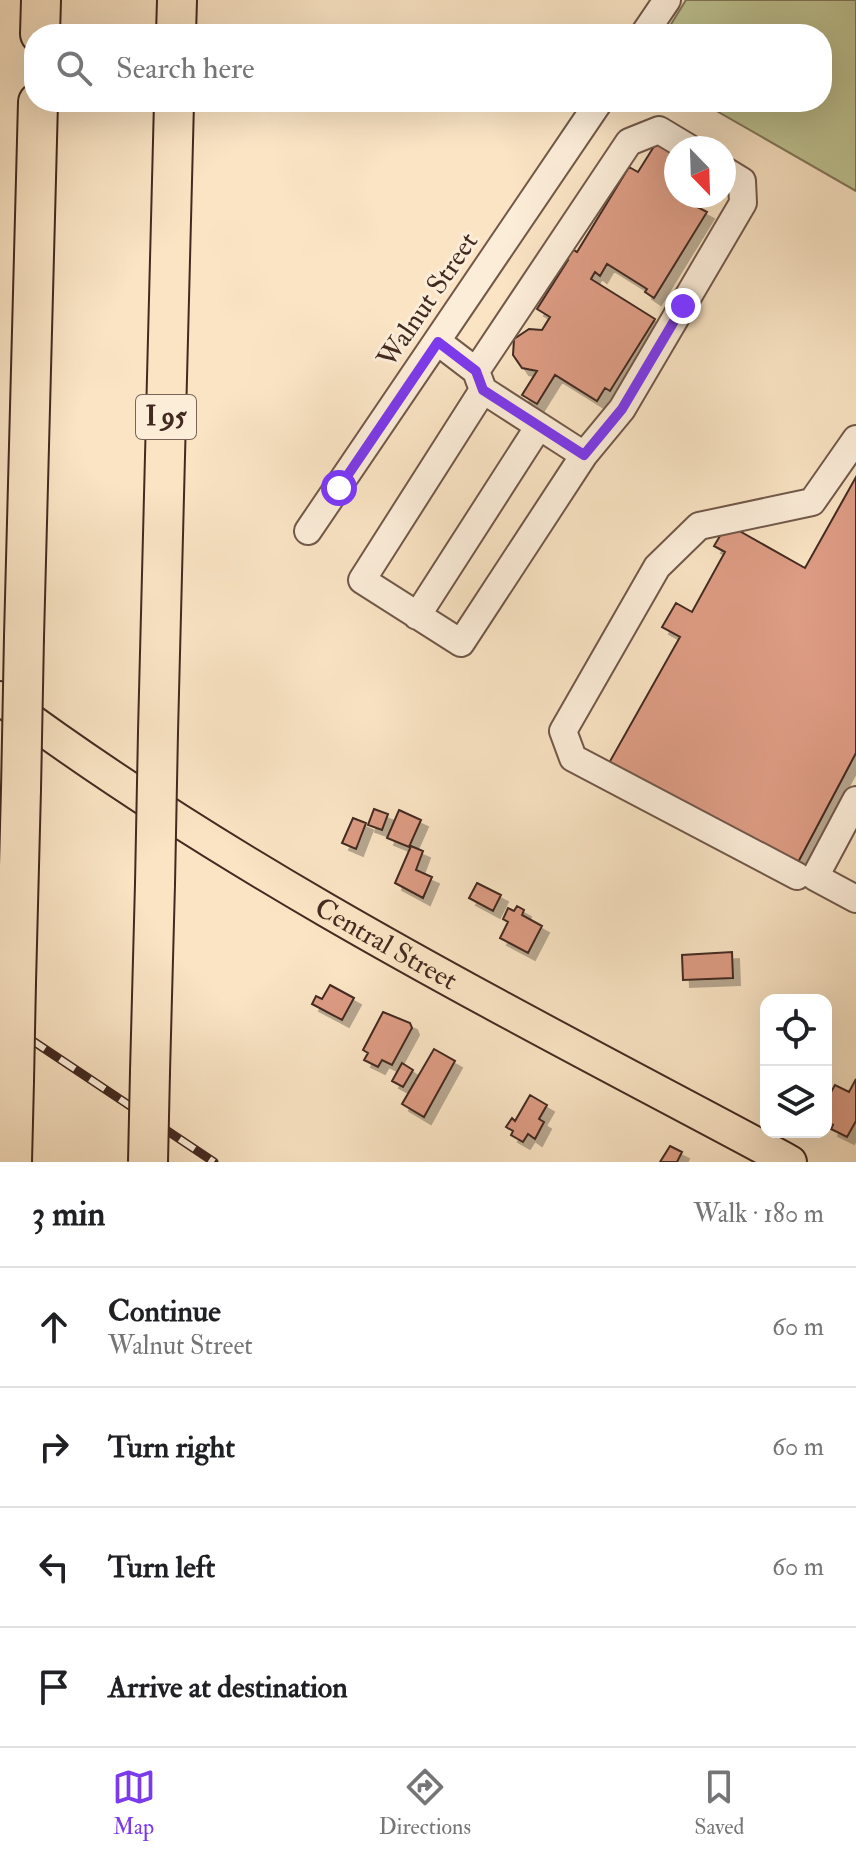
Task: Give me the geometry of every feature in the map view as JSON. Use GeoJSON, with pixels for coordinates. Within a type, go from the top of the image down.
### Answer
{"type":"FeatureCollection","features":[{"type":"Feature","properties":{"kind":"highway"},"geometry":{"type":"LineString","coordinates":[[40,24],[41,0]]}},
{"type":"Feature","properties":{"kind":"highway"},"geometry":{"type":"LineString","coordinates":[[176,24],[177,0]]}},
{"type":"Feature","properties":{"kind":"highway"},"geometry":{"type":"LineString","coordinates":[[12,1162],[38,112]]}},
{"type":"Feature","properties":{"kind":"highway","name":"I 95"},"geometry":{"type":"LineString","coordinates":[[148,1162],[174,112]]}},
{"type":"Feature","properties":{"kind":"main road","name":"Central Street"},"geometry":{"type":"LineString","coordinates":[[0,698],[165,814],[294,894],[790,1162]]}},
{"type":"Feature","properties":{"kind":"street"},"geometry":{"type":"LineString","coordinates":[[651,24],[667,0]]}},
{"type":"Feature","properties":{"kind":"street","name":"Walnut Street"},"geometry":{"type":"LineString","coordinates":[[308,531],[592,112]]}},
{"type":"Feature","properties":{"kind":"street"},"geometry":{"type":"LineString","coordinates":[[669,136],[659,130],[629,142],[479,381],[362,580],[417,616],[461,643],[584,455],[622,409],[743,203],[742,181],[736,177]]}},
{"type":"Feature","properties":{"kind":"street"},"geometry":{"type":"LineString","coordinates":[[438,342],[479,381],[584,455]]}},
{"type":"Feature","properties":{"kind":"street"},"geometry":{"type":"LineString","coordinates":[[417,616],[539,426]]}},
{"type":"Feature","properties":{"kind":"street"},"geometry":{"type":"LineString","coordinates":[[797,876],[573,758],[563,731],[657,567],[699,526],[812,502],[856,439]]}},
{"type":"Feature","properties":{"kind":"street"},"geometry":{"type":"LineString","coordinates":[[852,817],[815,877],[856,899]]}},
{"type":"Feature","properties":{"kind":"green space"},"geometry":{"type":"Polygon","coordinates":[[[686,0],[856,0],[856,191],[718,112],[832,112],[832,24],[671,24],[686,0]]]}},
{"type":"Feature","properties":{"kind":"building"},"geometry":{"type":"Polygon","coordinates":[[[658,140],[664,144],[664,208],[699,208],[707,212],[654,298],[645,292],[647,289],[607,264],[600,276],[595,272],[591,279],[655,319],[610,391],[605,388],[597,401],[555,375],[537,404],[522,395],[537,371],[522,368],[513,355],[514,339],[529,329],[542,330],[550,317],[537,309],[568,260],[563,257],[569,247],[577,252],[629,167],[638,172],[658,140]]]}},
{"type":"Feature","properties":{"kind":"building"},"geometry":{"type":"Polygon","coordinates":[[[856,477],[856,753],[795,868],[609,763],[680,637],[662,627],[676,603],[692,612],[725,552],[714,546],[727,524],[805,568],[856,477]]]}},
{"type":"Feature","properties":{"kind":"building"},"geometry":{"type":"Polygon","coordinates":[[[374,809],[388,814],[382,830],[368,825],[374,809]]]}},
{"type":"Feature","properties":{"kind":"building"},"geometry":{"type":"Polygon","coordinates":[[[399,810],[421,820],[409,847],[387,838],[399,810]]]}},
{"type":"Feature","properties":{"kind":"building"},"geometry":{"type":"Polygon","coordinates":[[[353,818],[366,823],[356,849],[342,843],[353,818]]]}},
{"type":"Feature","properties":{"kind":"building"},"geometry":{"type":"Polygon","coordinates":[[[411,846],[423,851],[416,870],[432,877],[423,898],[395,883],[411,846]]]}},
{"type":"Feature","properties":{"kind":"building"},"geometry":{"type":"Polygon","coordinates":[[[477,883],[501,895],[493,911],[469,898],[477,883]]]}},
{"type":"Feature","properties":{"kind":"building"},"geometry":{"type":"Polygon","coordinates":[[[517,906],[524,910],[522,915],[542,926],[528,953],[500,938],[508,922],[503,919],[508,908],[514,911],[517,906]]]}},
{"type":"Feature","properties":{"kind":"building"},"geometry":{"type":"Polygon","coordinates":[[[732,952],[733,978],[683,980],[682,955],[732,952]]]}},
{"type":"Feature","properties":{"kind":"building"},"geometry":{"type":"Polygon","coordinates":[[[330,985],[354,998],[342,1020],[312,1004],[316,996],[322,999],[330,985]]]}},
{"type":"Feature","properties":{"kind":"building"},"geometry":{"type":"Polygon","coordinates":[[[383,1012],[410,1023],[412,1028],[392,1065],[382,1060],[378,1067],[364,1060],[368,1053],[363,1050],[383,1012]]]}},
{"type":"Feature","properties":{"kind":"building"},"geometry":{"type":"Polygon","coordinates":[[[434,1049],[455,1061],[424,1117],[402,1104],[434,1049]]]}},
{"type":"Feature","properties":{"kind":"building"},"geometry":{"type":"Polygon","coordinates":[[[402,1063],[413,1070],[403,1087],[392,1081],[402,1063]]]}},
{"type":"Feature","properties":{"kind":"building"},"geometry":{"type":"Polygon","coordinates":[[[856,1079],[856,1121],[847,1137],[832,1130],[832,1090],[835,1085],[849,1092],[856,1079]]]}},
{"type":"Feature","properties":{"kind":"building"},"geometry":{"type":"Polygon","coordinates":[[[530,1095],[547,1105],[539,1119],[544,1122],[535,1139],[528,1134],[523,1142],[511,1135],[513,1131],[506,1127],[512,1118],[515,1121],[530,1095]]]}},
{"type":"Feature","properties":{"kind":"building"},"geometry":{"type":"Polygon","coordinates":[[[670,1146],[682,1152],[677,1162],[660,1162],[670,1146]]]}},
{"type":"Feature","properties":{"kind":"railway"},"geometry":{"type":"LineString","coordinates":[[0,1019],[214,1162]]}},
{"type":"Feature","properties":{"kind":"route"},"geometry":{"type":"LineString","coordinates":[[339,488],[438,342],[476,371],[483,390],[584,455],[622,409],[683,306]]}}]}
